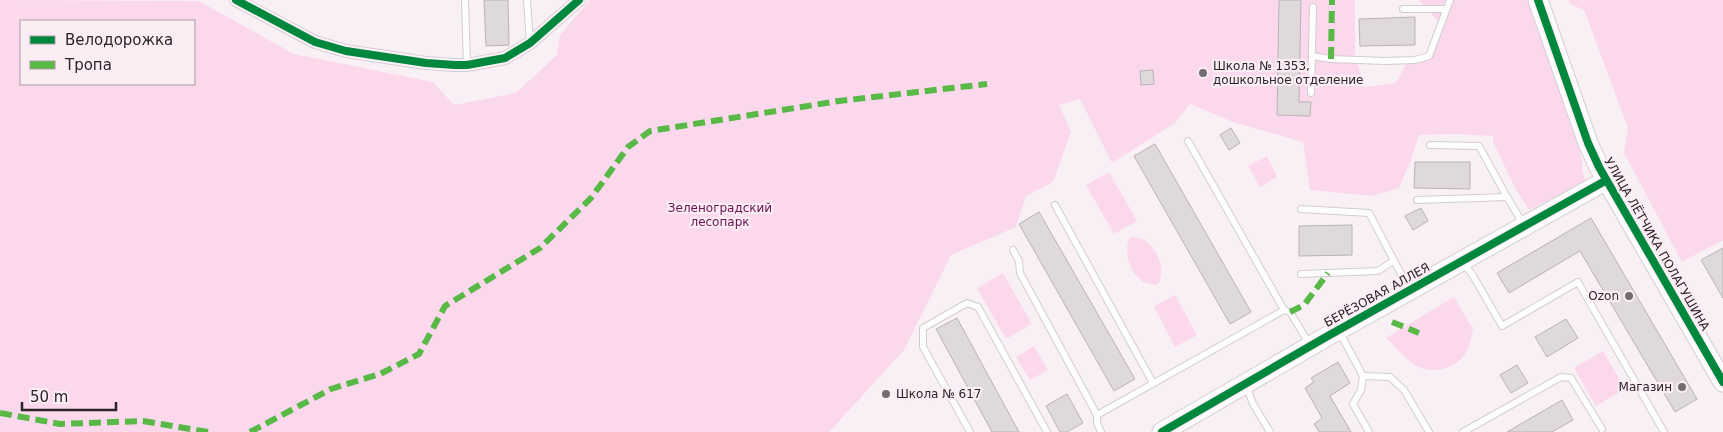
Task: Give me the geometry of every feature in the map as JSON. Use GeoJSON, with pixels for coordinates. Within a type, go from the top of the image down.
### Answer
{"type":"FeatureCollection","features":[{"type":"Feature","properties":{"kind":"street"},"geometry":{"type":"LineString","coordinates":[[236,0],[314,42],[346,51],[426,63],[467,65],[505,58],[530,43],[579,0]]}},
{"type":"Feature","properties":{"kind":"street","name":"УЛИЦА ЛЁТЧИКА ПОЛАГУШИНА"},"geometry":{"type":"LineString","coordinates":[[1538,0],[1588,143],[1605,181],[1723,382]]}},
{"type":"Feature","properties":{"kind":"street","name":"БЕРЁЗОВАЯ АЛЛЕЯ"},"geometry":{"type":"LineString","coordinates":[[1162,432],[1460,260],[1605,181]]}},
{"type":"Feature","properties":{"kind":"lane"},"geometry":{"type":"LineString","coordinates":[[465,0],[467,65]]}},
{"type":"Feature","properties":{"kind":"lane"},"geometry":{"type":"LineString","coordinates":[[527,0],[530,43]]}},
{"type":"Feature","properties":{"kind":"lane"},"geometry":{"type":"LineString","coordinates":[[1312,56],[1331,59],[1415,60],[1429,56],[1450,0]]}},
{"type":"Feature","properties":{"kind":"lane"},"geometry":{"type":"LineString","coordinates":[[1311,92],[1313,8]]}},
{"type":"Feature","properties":{"kind":"lane"},"geometry":{"type":"LineString","coordinates":[[1403,9],[1447,9]]}},
{"type":"Feature","properties":{"kind":"lane"},"geometry":{"type":"LineString","coordinates":[[1188,141],[1284,310],[1290,312],[1310,346]]}},
{"type":"Feature","properties":{"kind":"lane"},"geometry":{"type":"LineString","coordinates":[[1430,146],[1479,146],[1506,197],[1519,217],[1519,228]]}},
{"type":"Feature","properties":{"kind":"lane"},"geometry":{"type":"LineString","coordinates":[[1417,200],[1506,197]]}},
{"type":"Feature","properties":{"kind":"lane"},"geometry":{"type":"LineString","coordinates":[[1055,205],[1153,383]]}},
{"type":"Feature","properties":{"kind":"lane"},"geometry":{"type":"LineString","coordinates":[[1301,209],[1369,213],[1410,290]]}},
{"type":"Feature","properties":{"kind":"lane"},"geometry":{"type":"LineString","coordinates":[[1013,250],[1019,261],[1020,273],[1097,415],[1097,423],[1101,432]]}},
{"type":"Feature","properties":{"kind":"lane"},"geometry":{"type":"LineString","coordinates":[[1460,260],[1472,274],[1502,326],[1578,282],[1664,432]]}},
{"type":"Feature","properties":{"kind":"lane"},"geometry":{"type":"LineString","coordinates":[[1301,274],[1378,271],[1393,261]]}},
{"type":"Feature","properties":{"kind":"lane"},"geometry":{"type":"LineString","coordinates":[[970,432],[923,347],[923,328],[966,303],[978,307],[1047,432]]}},
{"type":"Feature","properties":{"kind":"lane"},"geometry":{"type":"LineString","coordinates":[[1097,415],[1284,310]]}},
{"type":"Feature","properties":{"kind":"lane"},"geometry":{"type":"LineString","coordinates":[[1338,330],[1363,376],[1361,390],[1353,404],[1369,432]]}},
{"type":"Feature","properties":{"kind":"lane"},"geometry":{"type":"LineString","coordinates":[[1363,376],[1390,377],[1404,390],[1429,432]]}},
{"type":"Feature","properties":{"kind":"lane"},"geometry":{"type":"LineString","coordinates":[[1463,432],[1561,377],[1571,378],[1601,429]]}},
{"type":"Feature","properties":{"kind":"lane"},"geometry":{"type":"LineString","coordinates":[[1246,384],[1254,404],[1270,432]]}},
{"type":"Feature","properties":{"kind":"green space","name":"Зеленоградский лесопарк"},"geometry":{"type":"Polygon","coordinates":[[[0,0],[199,1],[294,54],[433,82],[454,105],[516,93],[557,55],[560,35],[590,0],[1355,0],[1355,53],[1364,87],[1396,83],[1409,58],[1429,56],[1444,28],[1419,0],[1532,0],[1568,97],[1582,161],[1582,171],[1586,181],[1529,210],[1515,188],[1493,142],[1493,136],[1419,135],[1399,188],[1372,196],[1310,190],[1303,142],[1233,122],[1190,104],[1175,123],[1112,163],[1080,99],[1059,105],[1071,132],[1053,182],[1026,196],[1016,227],[951,255],[904,350],[829,432],[0,432],[0,0]]]}},
{"type":"Feature","properties":{"kind":"green space"},"geometry":{"type":"Polygon","coordinates":[[[1568,0],[1723,0],[1723,240],[1682,262],[1624,153],[1628,128],[1584,10],[1570,4],[1568,0]]]}},
{"type":"Feature","properties":{"kind":"green space"},"geometry":{"type":"Polygon","coordinates":[[[1267,156],[1277,177],[1260,187],[1248,166],[1267,156]]]}},
{"type":"Feature","properties":{"kind":"green space"},"geometry":{"type":"Polygon","coordinates":[[[1109,172],[1137,221],[1114,234],[1086,185],[1109,172]]]}},
{"type":"Feature","properties":{"kind":"green space"},"geometry":{"type":"Polygon","coordinates":[[[1130,237],[1146,241],[1157,255],[1161,274],[1157,285],[1144,282],[1137,277],[1131,267],[1127,254],[1130,237]]]}},
{"type":"Feature","properties":{"kind":"green space"},"geometry":{"type":"Polygon","coordinates":[[[1003,273],[1032,324],[1006,339],[977,288],[1003,273]]]}},
{"type":"Feature","properties":{"kind":"green space"},"geometry":{"type":"Polygon","coordinates":[[[1175,295],[1197,335],[1175,347],[1154,306],[1175,295]]]}},
{"type":"Feature","properties":{"kind":"green space"},"geometry":{"type":"Polygon","coordinates":[[[1454,297],[1473,329],[1469,346],[1464,355],[1453,365],[1438,370],[1422,368],[1415,365],[1386,338],[1454,297]]]}},
{"type":"Feature","properties":{"kind":"green space"},"geometry":{"type":"Polygon","coordinates":[[[1034,346],[1048,370],[1030,380],[1016,357],[1034,346]]]}},
{"type":"Feature","properties":{"kind":"green space"},"geometry":{"type":"Polygon","coordinates":[[[1603,351],[1625,389],[1596,406],[1574,368],[1603,351]]]}},
{"type":"Feature","properties":{"kind":"building"},"geometry":{"type":"Polygon","coordinates":[[[484,0],[508,0],[509,45],[486,46],[484,0]]]}},
{"type":"Feature","properties":{"kind":"building"},"geometry":{"type":"Polygon","coordinates":[[[1279,0],[1301,0],[1299,102],[1311,102],[1310,116],[1277,115],[1279,0]]]}},
{"type":"Feature","properties":{"kind":"building"},"geometry":{"type":"Polygon","coordinates":[[[1415,17],[1415,45],[1360,46],[1359,19],[1415,17]]]}},
{"type":"Feature","properties":{"kind":"building"},"geometry":{"type":"Polygon","coordinates":[[[1153,70],[1154,84],[1141,85],[1140,71],[1153,70]]]}},
{"type":"Feature","properties":{"kind":"building"},"geometry":{"type":"Polygon","coordinates":[[[1231,128],[1240,143],[1229,150],[1220,135],[1231,128]]]}},
{"type":"Feature","properties":{"kind":"building"},"geometry":{"type":"Polygon","coordinates":[[[1155,144],[1251,312],[1230,324],[1134,156],[1155,144]]]}},
{"type":"Feature","properties":{"kind":"building"},"geometry":{"type":"Polygon","coordinates":[[[1415,162],[1470,162],[1470,189],[1414,188],[1415,162]]]}},
{"type":"Feature","properties":{"kind":"building"},"geometry":{"type":"Polygon","coordinates":[[[1421,208],[1428,221],[1413,230],[1405,216],[1421,208]]]}},
{"type":"Feature","properties":{"kind":"building"},"geometry":{"type":"Polygon","coordinates":[[[1039,212],[1135,379],[1114,391],[1019,224],[1039,212]]]}},
{"type":"Feature","properties":{"kind":"building"},"geometry":{"type":"Polygon","coordinates":[[[1591,218],[1697,399],[1675,412],[1580,251],[1509,293],[1497,273],[1591,218]]]}},
{"type":"Feature","properties":{"kind":"building"},"geometry":{"type":"Polygon","coordinates":[[[1352,225],[1352,255],[1299,256],[1299,226],[1352,225]]]}},
{"type":"Feature","properties":{"kind":"building"},"geometry":{"type":"Polygon","coordinates":[[[1723,248],[1723,298],[1701,260],[1723,248]]]}},
{"type":"Feature","properties":{"kind":"building"},"geometry":{"type":"Polygon","coordinates":[[[957,318],[1019,432],[992,432],[936,329],[957,318]]]}},
{"type":"Feature","properties":{"kind":"building"},"geometry":{"type":"Polygon","coordinates":[[[1566,319],[1578,338],[1547,357],[1535,337],[1566,319]]]}},
{"type":"Feature","properties":{"kind":"building"},"geometry":{"type":"Polygon","coordinates":[[[1338,362],[1350,383],[1330,396],[1351,432],[1319,432],[1314,424],[1322,418],[1305,388],[1314,382],[1311,378],[1338,362]]]}},
{"type":"Feature","properties":{"kind":"building"},"geometry":{"type":"Polygon","coordinates":[[[1517,365],[1528,383],[1511,393],[1500,375],[1517,365]]]}},
{"type":"Feature","properties":{"kind":"building"},"geometry":{"type":"Polygon","coordinates":[[[1067,394],[1083,423],[1067,432],[1060,432],[1046,406],[1067,394]]]}},
{"type":"Feature","properties":{"kind":"building"},"geometry":{"type":"Polygon","coordinates":[[[1562,400],[1573,420],[1552,432],[1507,432],[1562,400]]]}},
{"type":"Feature","properties":{"kind":"marked path"},"geometry":{"type":"LineString","coordinates":[[1331,59],[1332,0]]}},
{"type":"Feature","properties":{"kind":"marked path"},"geometry":{"type":"LineString","coordinates":[[250,432],[331,389],[380,374],[419,354],[445,306],[540,248],[591,198],[628,147],[650,131],[839,101],[987,84]]}},
{"type":"Feature","properties":{"kind":"marked path"},"geometry":{"type":"LineString","coordinates":[[1290,312],[1304,305],[1328,273]]}},
{"type":"Feature","properties":{"kind":"marked path"},"geometry":{"type":"LineString","coordinates":[[1392,322],[1419,333]]}},
{"type":"Feature","properties":{"kind":"marked path"},"geometry":{"type":"LineString","coordinates":[[0,413],[60,424],[143,421],[208,432]]}},
{"type":"Feature","properties":{"kind":"cycle path"},"geometry":{"type":"LineString","coordinates":[[236,0],[315,42],[346,51],[426,63],[455,65],[467,65],[505,58],[530,43],[579,0]]}},
{"type":"Feature","properties":{"kind":"cycle path"},"geometry":{"type":"LineString","coordinates":[[1538,0],[1588,143],[1599,167],[1723,382]]}},
{"type":"Feature","properties":{"kind":"cycle path"},"geometry":{"type":"LineString","coordinates":[[1162,432],[1326,337],[1605,181]]}},
{"type":"Feature","properties":{"kind":"place","name":"Школа № 1353, дошкольное отделение"},"geometry":{"type":"Point","coordinates":[1203,73]}},
{"type":"Feature","properties":{"kind":"place","name":"Ozon"},"geometry":{"type":"Point","coordinates":[1629,296]}},
{"type":"Feature","properties":{"kind":"place","name":"Магазин"},"geometry":{"type":"Point","coordinates":[1682,387]}},
{"type":"Feature","properties":{"kind":"place","name":"Школа № 617"},"geometry":{"type":"Point","coordinates":[886,394]}}]}
